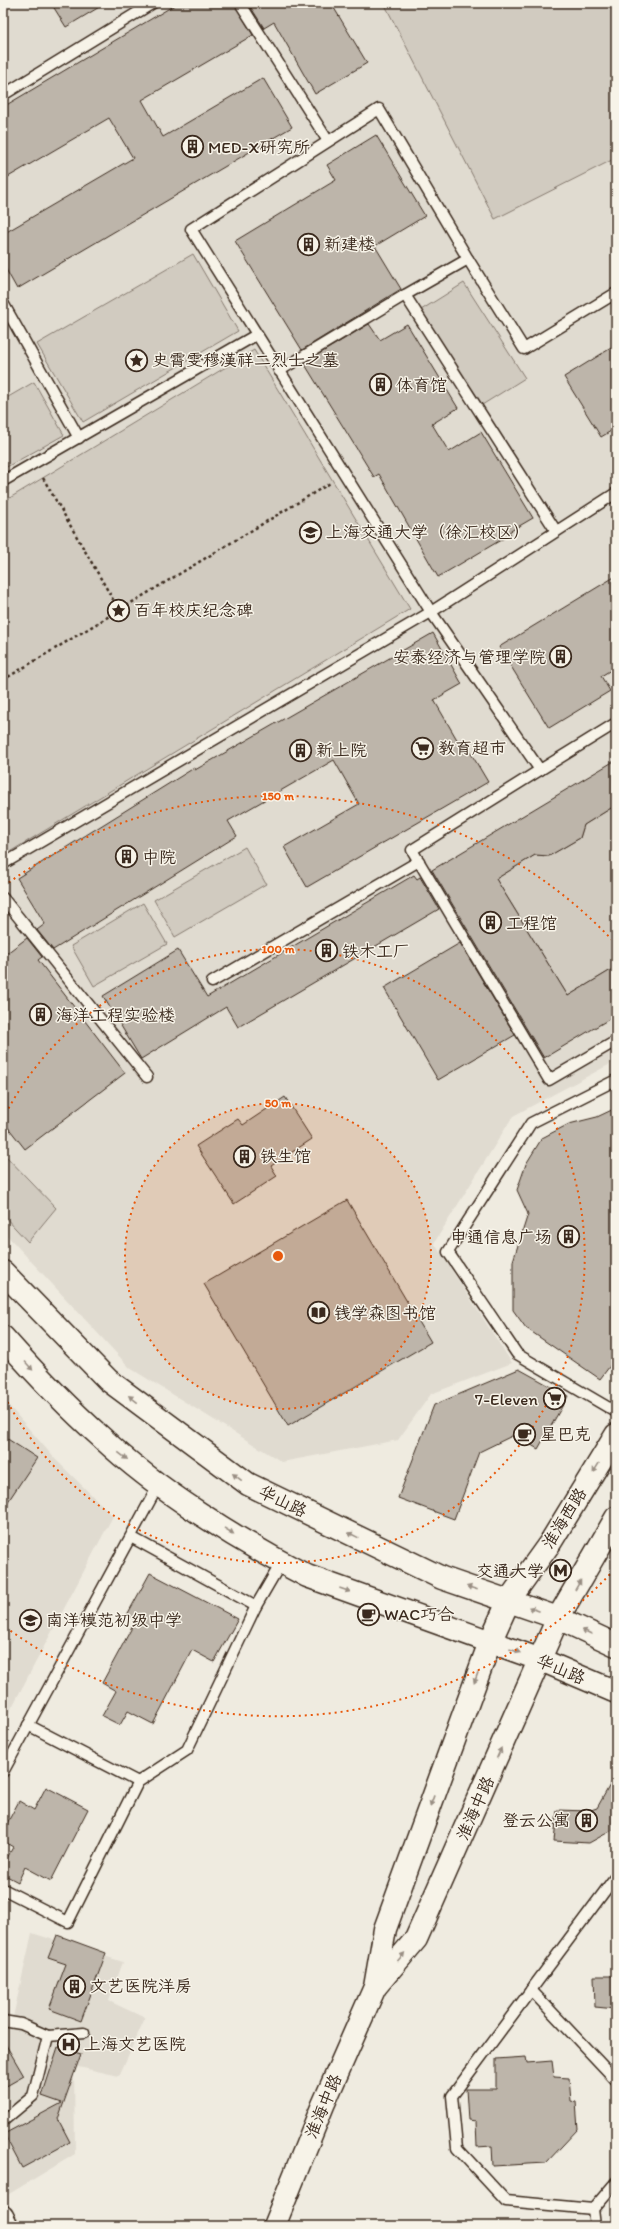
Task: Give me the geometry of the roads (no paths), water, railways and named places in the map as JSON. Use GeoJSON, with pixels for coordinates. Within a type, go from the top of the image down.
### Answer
{"type":"FeatureCollection","features":[{"type":"Feature","properties":{"kind":"main road","name":"华山路"},"geometry":{"type":"LineString","coordinates":[[3,1272],[108,1380],[248,1484],[442,1578],[558,1618],[616,1645]]}},
{"type":"Feature","properties":{"kind":"main road","name":"华山路"},"geometry":{"type":"LineString","coordinates":[[3,1337],[34,1372],[101,1438],[159,1484],[226,1529],[281,1563],[307,1576],[541,1660],[616,1692]]}},
{"type":"Feature","properties":{"kind":"main road","name":"淮海西路"},"geometry":{"type":"LineString","coordinates":[[509,1600],[550,1543],[616,1435]]}},
{"type":"Feature","properties":{"kind":"main road"},"geometry":{"type":"LineString","coordinates":[[558,1618],[616,1518]]}},
{"type":"Feature","properties":{"kind":"main road","name":"淮海中路"},"geometry":{"type":"LineString","coordinates":[[274,2226],[323,2105],[375,1987],[385,1929],[490,1642],[509,1600]]}},
{"type":"Feature","properties":{"kind":"main road","name":"淮海中路"},"geometry":{"type":"LineString","coordinates":[[375,1987],[416,1939],[541,1660],[558,1618]]}},
{"type":"Feature","properties":{"kind":"street"},"geometry":{"type":"LineString","coordinates":[[3,2216],[8,2226]]}},
{"type":"Feature","properties":{"kind":"lane"},"geometry":{"type":"LineString","coordinates":[[3,95],[153,3]]}},
{"type":"Feature","properties":{"kind":"lane"},"geometry":{"type":"LineString","coordinates":[[240,3],[328,142]]}},
{"type":"Feature","properties":{"kind":"lane"},"geometry":{"type":"LineString","coordinates":[[540,770],[431,612],[343,475],[191,229],[379,109],[524,350],[616,293]]}},
{"type":"Feature","properties":{"kind":"lane"},"geometry":{"type":"LineString","coordinates":[[279,371],[468,259]]}},
{"type":"Feature","properties":{"kind":"lane"},"geometry":{"type":"LineString","coordinates":[[405,295],[556,532]]}},
{"type":"Feature","properties":{"kind":"lane"},"geometry":{"type":"LineString","coordinates":[[3,303],[79,438]]}},
{"type":"Feature","properties":{"kind":"lane"},"geometry":{"type":"LineString","coordinates":[[3,481],[256,335]]}},
{"type":"Feature","properties":{"kind":"lane"},"geometry":{"type":"LineString","coordinates":[[3,864],[431,612],[616,493]]}},
{"type":"Feature","properties":{"kind":"lane"},"geometry":{"type":"LineString","coordinates":[[616,724],[412,850],[549,1080],[616,1041]]}},
{"type":"Feature","properties":{"kind":"lane"},"geometry":{"type":"LineString","coordinates":[[212,982],[419,861]]}},
{"type":"Feature","properties":{"kind":"lane"},"geometry":{"type":"LineString","coordinates":[[3,898],[147,1078]]}},
{"type":"Feature","properties":{"kind":"lane"},"geometry":{"type":"LineString","coordinates":[[616,1080],[531,1123],[448,1252],[517,1354],[616,1412]]}},
{"type":"Feature","properties":{"kind":"lane"},"geometry":{"type":"LineString","coordinates":[[3,1772],[159,1484]]}},
{"type":"Feature","properties":{"kind":"lane"},"geometry":{"type":"LineString","coordinates":[[131,1537],[256,1606]]}},
{"type":"Feature","properties":{"kind":"lane"},"geometry":{"type":"LineString","coordinates":[[3,1889],[68,1922],[138,1782],[187,1750],[256,1606],[281,1563]]}},
{"type":"Feature","properties":{"kind":"lane"},"geometry":{"type":"LineString","coordinates":[[28,1725],[138,1782]]}},
{"type":"Feature","properties":{"kind":"lane"},"geometry":{"type":"LineString","coordinates":[[593,2209],[506,2201],[457,2148],[452,2096],[615,1880]]}},
{"type":"Feature","properties":{"kind":"lane"},"geometry":{"type":"LineString","coordinates":[[531,1990],[616,2080]]}},
{"type":"Feature","properties":{"kind":"lane"},"geometry":{"type":"LineString","coordinates":[[3,2021],[21,2024],[48,2036],[84,2033]]}},
{"type":"Feature","properties":{"kind":"lane"},"geometry":{"type":"LineString","coordinates":[[3,2121],[33,2096],[48,2036]]}},
{"type":"Feature","properties":{"kind":"lane"},"geometry":{"type":"LineString","coordinates":[[595,2226],[593,2209],[616,2182]]}},
{"type":"Feature","properties":{"kind":"place","name":"MED-X研究所"},"geometry":{"type":"Point","coordinates":[192,147]}},
{"type":"Feature","properties":{"kind":"place","name":"新建楼"},"geometry":{"type":"Point","coordinates":[308,244]}},
{"type":"Feature","properties":{"kind":"place","name":"史霄雯穆漢祥二烈士之墓"},"geometry":{"type":"Point","coordinates":[136,360]}},
{"type":"Feature","properties":{"kind":"place","name":"体育馆"},"geometry":{"type":"Point","coordinates":[381,385]}},
{"type":"Feature","properties":{"kind":"place","name":"上海交通大学（徐汇校区）"},"geometry":{"type":"Point","coordinates":[310,532]}},
{"type":"Feature","properties":{"kind":"place","name":"百年校庆纪念碑"},"geometry":{"type":"Point","coordinates":[119,610]}},
{"type":"Feature","properties":{"kind":"place","name":"安泰经济与管理学院"},"geometry":{"type":"Point","coordinates":[561,657]}},
{"type":"Feature","properties":{"kind":"place","name":"教育超市"},"geometry":{"type":"Point","coordinates":[422,748]}},
{"type":"Feature","properties":{"kind":"place","name":"新上院"},"geometry":{"type":"Point","coordinates":[300,750]}},
{"type":"Feature","properties":{"kind":"place","name":"中院"},"geometry":{"type":"Point","coordinates":[127,857]}},
{"type":"Feature","properties":{"kind":"place","name":"工程馆"},"geometry":{"type":"Point","coordinates":[491,923]}},
{"type":"Feature","properties":{"kind":"place","name":"铁木工厂"},"geometry":{"type":"Point","coordinates":[326,951]}},
{"type":"Feature","properties":{"kind":"place","name":"海洋工程实验楼"},"geometry":{"type":"Point","coordinates":[41,1015]}},
{"type":"Feature","properties":{"kind":"place","name":"铁生馆"},"geometry":{"type":"Point","coordinates":[244,1156]}},
{"type":"Feature","properties":{"kind":"place","name":"申通信息广场"},"geometry":{"type":"Point","coordinates":[568,1237]}},
{"type":"Feature","properties":{"kind":"place","name":"钱学森图书馆"},"geometry":{"type":"Point","coordinates":[318,1313]}},
{"type":"Feature","properties":{"kind":"place","name":"7-Eleven"},"geometry":{"type":"Point","coordinates":[554,1399]}},
{"type":"Feature","properties":{"kind":"place","name":"星巴克"},"geometry":{"type":"Point","coordinates":[525,1434]}},
{"type":"Feature","properties":{"kind":"place","name":"交通大学"},"geometry":{"type":"Point","coordinates":[560,1571]}},
{"type":"Feature","properties":{"kind":"place","name":"WAC巧合"},"geometry":{"type":"Point","coordinates":[369,1614]}},
{"type":"Feature","properties":{"kind":"place","name":"南洋模范初级中学"},"geometry":{"type":"Point","coordinates":[31,1620]}},
{"type":"Feature","properties":{"kind":"place","name":"登云公寓"},"geometry":{"type":"Point","coordinates":[586,1820]}},
{"type":"Feature","properties":{"kind":"place","name":"文艺医院洋房"},"geometry":{"type":"Point","coordinates":[75,1986]}},
{"type":"Feature","properties":{"kind":"place","name":"上海文艺医院"},"geometry":{"type":"Point","coordinates":[68,2044]}}]}
